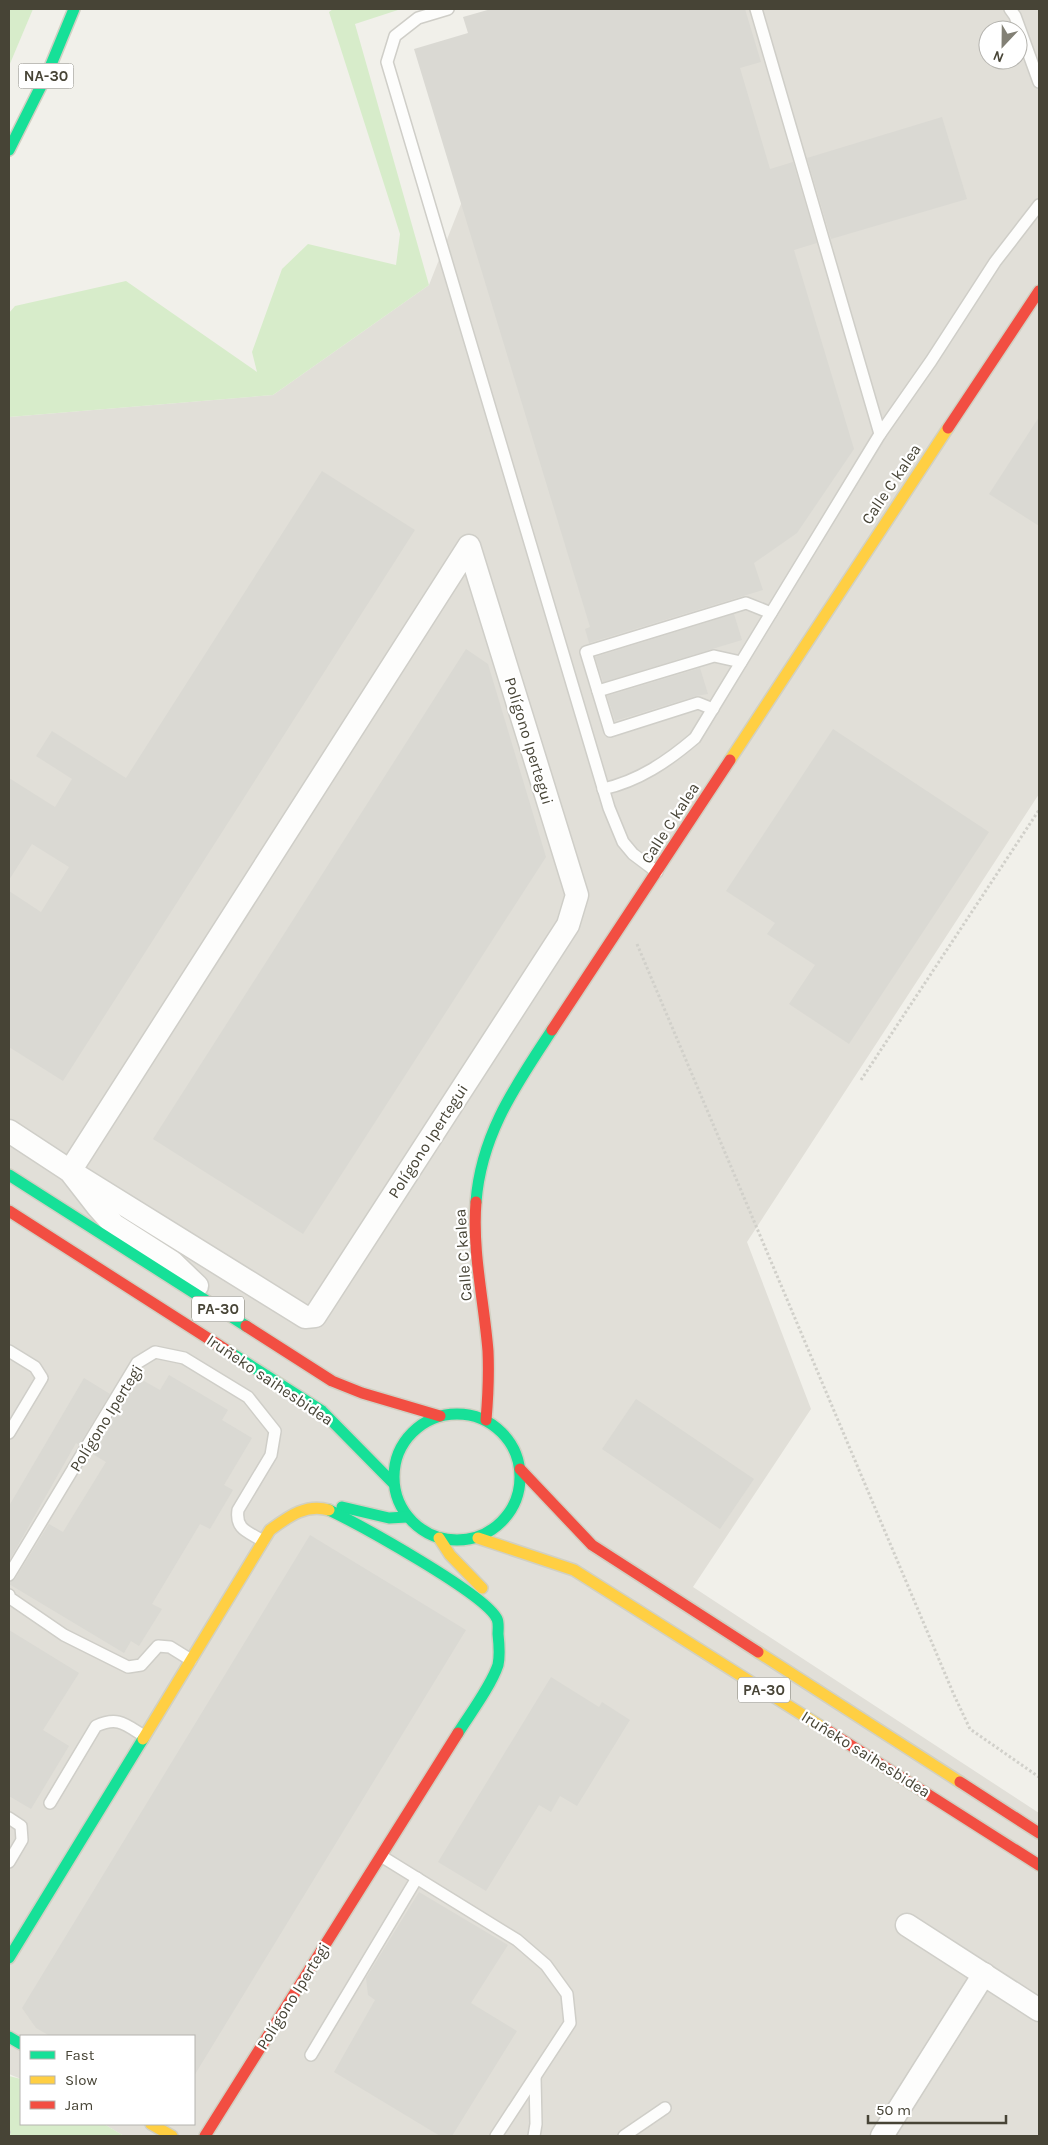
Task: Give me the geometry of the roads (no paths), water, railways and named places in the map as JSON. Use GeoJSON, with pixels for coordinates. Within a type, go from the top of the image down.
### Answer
{"type":"FeatureCollection","features":[{"type":"Feature","properties":{"kind":"main road","name":"NA-30"},"geometry":{"type":"LineString","coordinates":[[9,150],[48,72],[72,11]]}},
{"type":"Feature","properties":{"kind":"main road"},"geometry":{"type":"LineString","coordinates":[[17,135],[58,80]]}},
{"type":"Feature","properties":{"kind":"main road","name":"Calle C kalea"},"geometry":{"type":"LineString","coordinates":[[486,1420],[490,1393],[489,1358],[475,1239],[476,1191],[485,1151],[498,1116],[522,1076],[852,572],[1039,291]]}},
{"type":"Feature","properties":{"kind":"main road","name":"Iruñeko saihesbidea"},"geometry":{"type":"LineString","coordinates":[[9,1176],[332,1381],[362,1393],[440,1416]]}},
{"type":"Feature","properties":{"kind":"main road","name":"Iruñeko saihesbidea"},"geometry":{"type":"LineString","coordinates":[[9,1211],[322,1411],[340,1427],[393,1483]]}},
{"type":"Feature","properties":{"kind":"main road","name":"PA-30"},"geometry":{"type":"LineString","coordinates":[[455,1414],[471,1415],[486,1420],[502,1432],[514,1449],[520,1469],[520,1491],[512,1511],[497,1527],[478,1538],[458,1541],[439,1538],[421,1530],[407,1517],[398,1501],[393,1483],[395,1461],[404,1441],[420,1425],[440,1416],[455,1414]]}},
{"type":"Feature","properties":{"kind":"main road","name":"Iruñeko saihesbidea"},"geometry":{"type":"LineString","coordinates":[[520,1469],[592,1545],[1039,1833]]}},
{"type":"Feature","properties":{"kind":"main road"},"geometry":{"type":"LineString","coordinates":[[9,1958],[14,1939],[144,1736],[270,1530],[292,1514],[318,1506],[334,1505],[389,1518],[407,1517]]}},
{"type":"Feature","properties":{"kind":"main road"},"geometry":{"type":"LineString","coordinates":[[318,1506],[344,1516],[460,1587],[479,1600],[496,1619]]}},
{"type":"Feature","properties":{"kind":"main road","name":"Polígono Ipertegi"},"geometry":{"type":"LineString","coordinates":[[206,2136],[483,1693],[498,1664],[499,1641],[496,1619],[486,1593],[450,1556],[439,1538]]}},
{"type":"Feature","properties":{"kind":"main road","name":"Iruñeko saihesbidea"},"geometry":{"type":"LineString","coordinates":[[478,1538],[574,1570],[1039,1866]]}},
{"type":"Feature","properties":{"kind":"main road"},"geometry":{"type":"LineString","coordinates":[[9,2037],[20,2043]]}},
{"type":"Feature","properties":{"kind":"main road"},"geometry":{"type":"LineString","coordinates":[[154,2125],[172,2136]]}},
{"type":"Feature","properties":{"kind":"street","name":"Polígono Ipertegui"},"geometry":{"type":"LineString","coordinates":[[469,546],[576,894],[568,924],[315,1316],[305,1317],[70,1171],[448,580],[469,546]]}},
{"type":"Feature","properties":{"kind":"street","name":"Iruñeko saihesbidea"},"geometry":{"type":"LineString","coordinates":[[9,1132],[70,1171],[114,1225],[172,1262],[228,1316]]}},
{"type":"Feature","properties":{"kind":"street"},"geometry":{"type":"LineString","coordinates":[[907,1925],[1039,2010]]}},
{"type":"Feature","properties":{"kind":"street"},"geometry":{"type":"LineString","coordinates":[[882,2136],[984,1974]]}},
{"type":"Feature","properties":{"kind":"lane"},"geometry":{"type":"LineString","coordinates":[[448,9],[418,18],[395,36],[387,62],[603,789],[623,842],[633,854],[657,872]]}},
{"type":"Feature","properties":{"kind":"lane"},"geometry":{"type":"LineString","coordinates":[[756,9],[880,434]]}},
{"type":"Feature","properties":{"kind":"lane"},"geometry":{"type":"LineString","coordinates":[[1010,9],[1016,16],[1039,82]]}},
{"type":"Feature","properties":{"kind":"lane"},"geometry":{"type":"LineString","coordinates":[[603,789],[616,786],[644,774],[672,758],[695,738],[880,434],[995,262],[1039,205]]}},
{"type":"Feature","properties":{"kind":"lane"},"geometry":{"type":"LineString","coordinates":[[713,709],[698,703],[610,731],[586,652],[746,603],[771,613]]}},
{"type":"Feature","properties":{"kind":"lane"},"geometry":{"type":"LineString","coordinates":[[598,691],[714,656],[741,662]]}},
{"type":"Feature","properties":{"kind":"lane"},"geometry":{"type":"LineString","coordinates":[[9,1351],[35,1367],[42,1378],[9,1433]]}},
{"type":"Feature","properties":{"kind":"lane","name":"Polígono Ipertegi"},"geometry":{"type":"LineString","coordinates":[[9,1575],[137,1363],[155,1352],[184,1358],[248,1397],[275,1430],[271,1455],[238,1510],[237,1520],[241,1528],[263,1541]]}},
{"type":"Feature","properties":{"kind":"lane"},"geometry":{"type":"LineString","coordinates":[[9,1594],[10,1598],[64,1635],[128,1667],[141,1665],[158,1646],[170,1647],[191,1660]]}},
{"type":"Feature","properties":{"kind":"lane"},"geometry":{"type":"LineString","coordinates":[[50,1802],[96,1726],[107,1721],[121,1721],[144,1736]]}},
{"type":"Feature","properties":{"kind":"lane"},"geometry":{"type":"LineString","coordinates":[[9,1818],[21,1826],[22,1840],[9,1862]]}},
{"type":"Feature","properties":{"kind":"lane"},"geometry":{"type":"LineString","coordinates":[[381,1856],[517,1940],[546,1965],[567,1994],[570,2023],[496,2136]]}},
{"type":"Feature","properties":{"kind":"lane"},"geometry":{"type":"LineString","coordinates":[[311,2055],[417,1878]]}},
{"type":"Feature","properties":{"kind":"lane"},"geometry":{"type":"LineString","coordinates":[[534,2077],[536,2124],[534,2136]]}},
{"type":"Feature","properties":{"kind":"lane"},"geometry":{"type":"LineString","coordinates":[[624,2136],[664,2108]]}}]}
